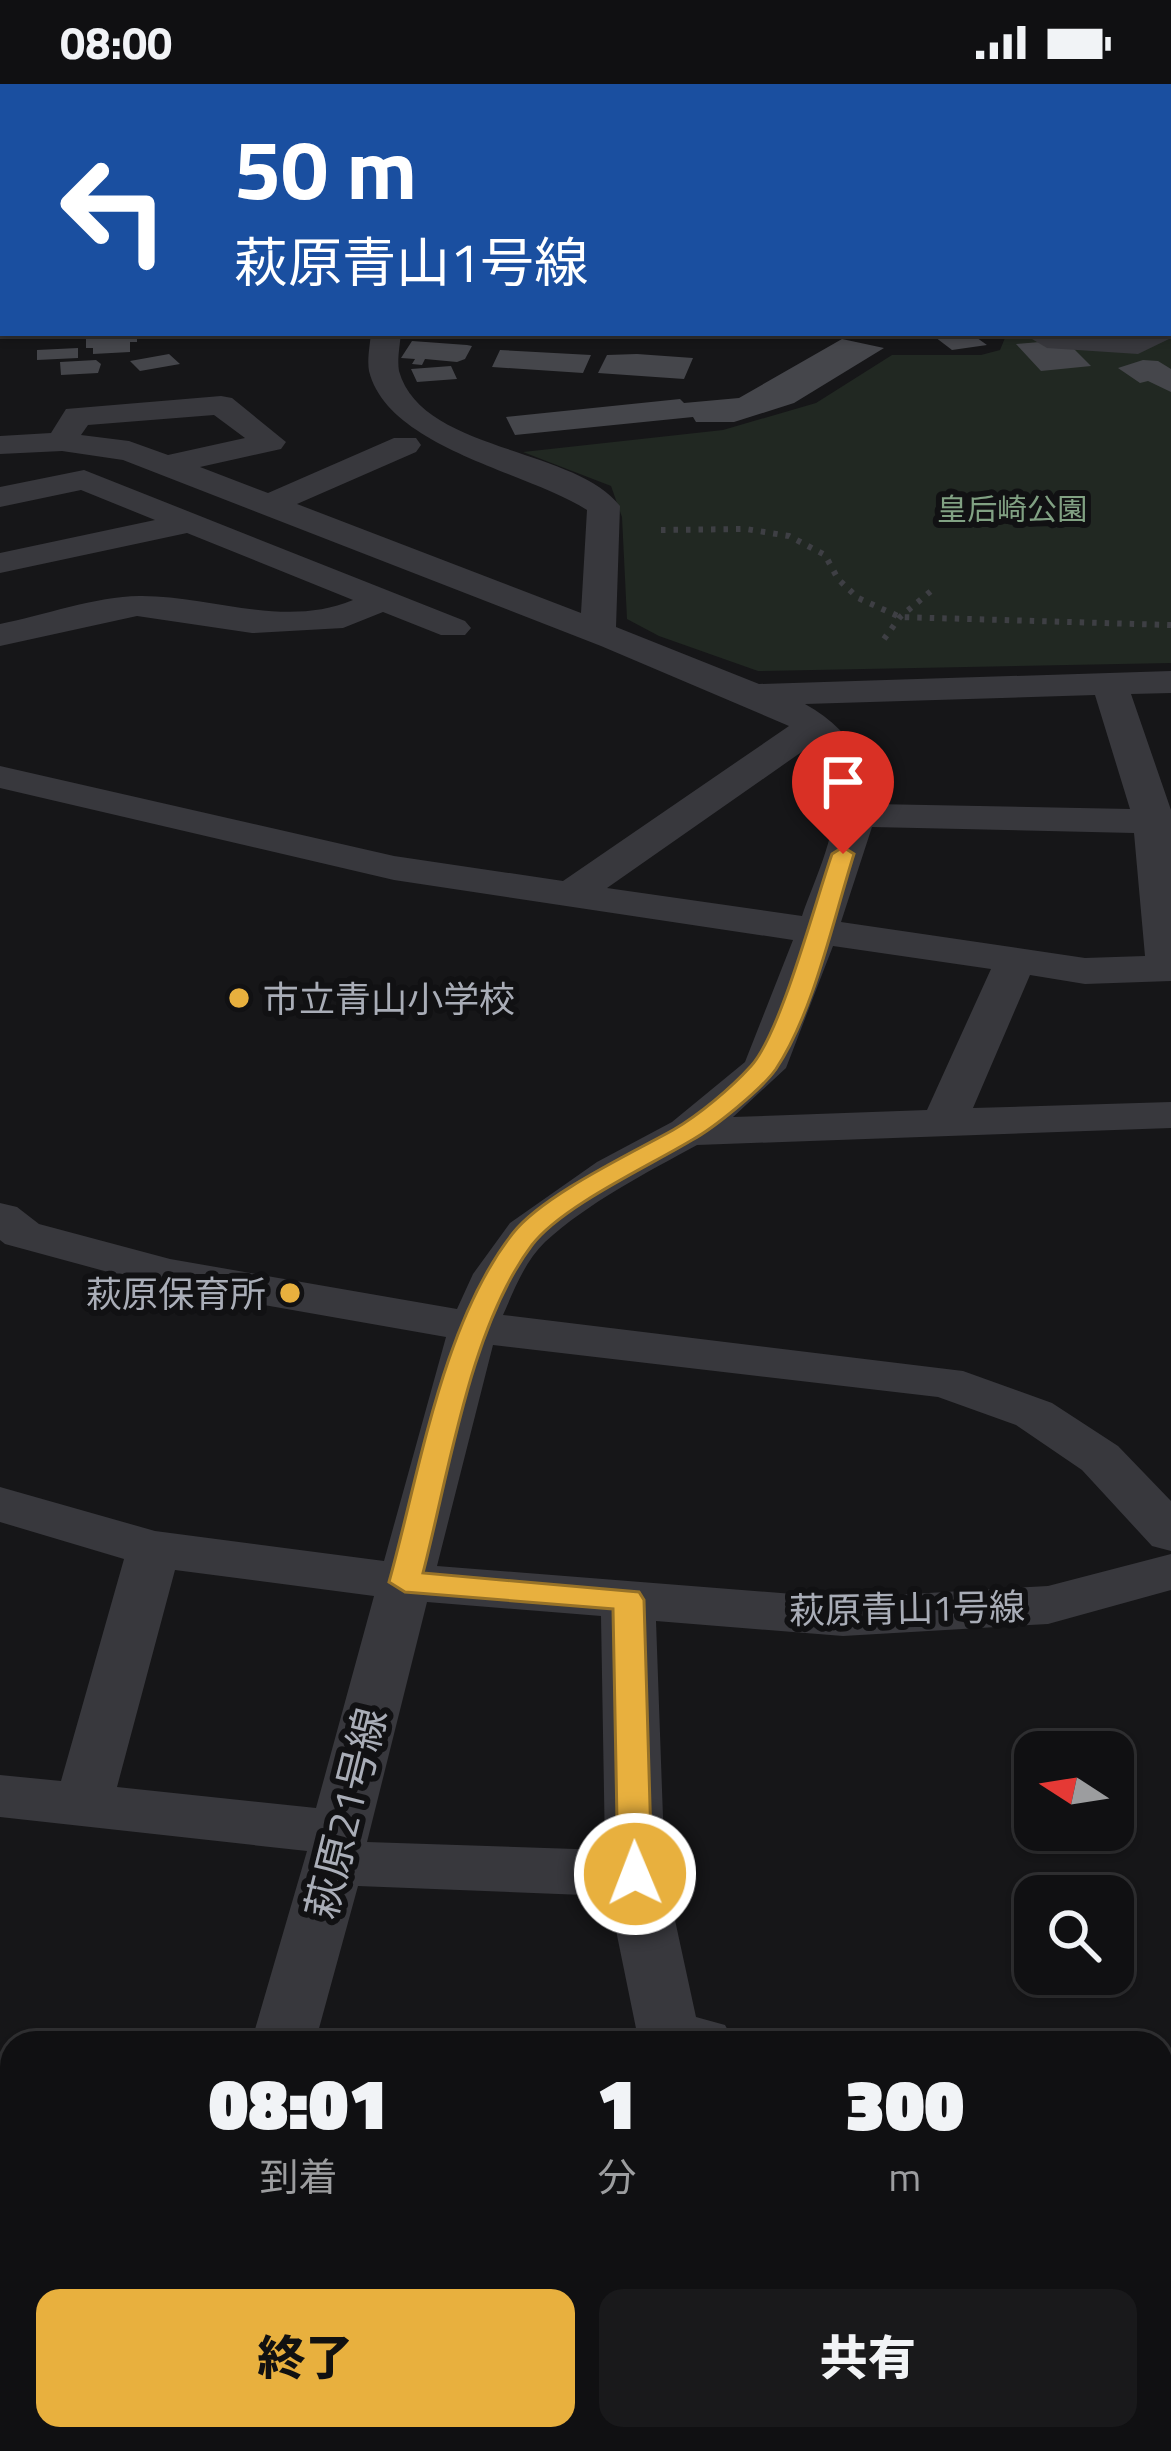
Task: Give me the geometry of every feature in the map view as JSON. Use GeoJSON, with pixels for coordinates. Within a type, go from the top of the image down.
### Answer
{"type":"FeatureCollection","features":[{"type":"Feature","properties":{"kind":"street"},"geometry":{"type":"LineString","coordinates":[[385,336],[379,355],[401,404],[435,431],[566,480],[604,506],[598,632]]}},
{"type":"Feature","properties":{"kind":"street"},"geometry":{"type":"LineString","coordinates":[[1047,339],[1138,345],[1154,336]]}},
{"type":"Feature","properties":{"kind":"street"},"geometry":{"type":"LineString","coordinates":[[62,442],[77,416],[221,405],[270,442],[166,465]]}},
{"type":"Feature","properties":{"kind":"street"},"geometry":{"type":"LineString","coordinates":[[0,445],[62,442],[129,451],[794,709],[815,725],[841,751],[856,783],[856,815],[792,1006],[764,1067],[688,1132]]}},
{"type":"Feature","properties":{"kind":"street"},"geometry":{"type":"LineString","coordinates":[[266,506],[405,445]]}},
{"type":"Feature","properties":{"kind":"street"},"geometry":{"type":"LineString","coordinates":[[0,497],[84,480],[453,628]]}},
{"type":"Feature","properties":{"kind":"street"},"geometry":{"type":"LineString","coordinates":[[0,563],[187,523]]}},
{"type":"Feature","properties":{"kind":"street"},"geometry":{"type":"LineString","coordinates":[[0,635],[137,606],[252,622],[343,617],[383,600]]}},
{"type":"Feature","properties":{"kind":"street"},"geometry":{"type":"LineString","coordinates":[[0,777],[394,868],[567,897],[1085,971],[1169,968],[1162,822],[1109,682]]}},
{"type":"Feature","properties":{"kind":"street"},"geometry":{"type":"LineString","coordinates":[[753,694],[1171,682]]}},
{"type":"Feature","properties":{"kind":"street"},"geometry":{"type":"LineString","coordinates":[[567,897],[815,725]]}},
{"type":"Feature","properties":{"kind":"street"},"geometry":{"type":"LineString","coordinates":[[856,815],[1162,822]]}},
{"type":"Feature","properties":{"kind":"street"},"geometry":{"type":"LineString","coordinates":[[944,1123],[1015,962]]}},
{"type":"Feature","properties":{"kind":"street"},"geometry":{"type":"LineString","coordinates":[[688,1132],[1171,1115]]}},
{"type":"Feature","properties":{"kind":"street","name":"萩原21号線"},"geometry":{"type":"LineString","coordinates":[[286,2031],[473,1327],[497,1274],[527,1233],[613,1172],[688,1132]]}},
{"type":"Feature","properties":{"kind":"street"},"geometry":{"type":"LineString","coordinates":[[0,1217],[22,1234],[167,1274],[473,1327],[945,1382],[1034,1414],[1084,1447],[1171,1533]]}},
{"type":"Feature","properties":{"kind":"street","name":"萩原青山1号線"},"geometry":{"type":"LineString","coordinates":[[0,1504],[154,1550],[405,1582],[843,1617],[1048,1605],[1171,1572]]}},
{"type":"Feature","properties":{"kind":"street"},"geometry":{"type":"LineString","coordinates":[[83,1806],[154,1550]]}},
{"type":"Feature","properties":{"kind":"street"},"geometry":{"type":"LineString","coordinates":[[628,1600],[635,1874],[667,2031]]}},
{"type":"Feature","properties":{"kind":"street"},"geometry":{"type":"LineString","coordinates":[[0,1796],[337,1848],[635,1874]]}},
{"type":"Feature","properties":{"kind":"path"},"geometry":{"type":"LineString","coordinates":[[661,530],[741,530],[806,543],[830,559],[846,590],[869,606],[900,617],[1171,631]]}},
{"type":"Feature","properties":{"kind":"path"},"geometry":{"type":"LineString","coordinates":[[884,639],[900,617],[931,591]]}},
{"type":"Feature","properties":{"kind":"green space","name":"皇后崎公園"},"geometry":{"type":"Polygon","coordinates":[[[1006,336],[1171,336],[1171,663],[758,671],[659,636],[627,619],[622,517],[611,486],[523,452],[723,430],[816,403],[892,355],[981,355],[1000,350],[1006,336]]]}},
{"type":"Feature","properties":{"kind":"building"},"geometry":{"type":"Polygon","coordinates":[[[86,336],[137,336],[137,342],[130,342],[130,352],[93,354],[93,348],[86,348],[86,336]]]}},
{"type":"Feature","properties":{"kind":"building"},"geometry":{"type":"Polygon","coordinates":[[[974,336],[987,345],[952,350],[935,337],[974,336]]]}},
{"type":"Feature","properties":{"kind":"building"},"geometry":{"type":"Polygon","coordinates":[[[842,339],[884,348],[794,403],[734,422],[696,422],[693,417],[515,435],[506,417],[680,399],[684,403],[739,398],[842,339]]]}},
{"type":"Feature","properties":{"kind":"building"},"geometry":{"type":"Polygon","coordinates":[[[412,341],[472,346],[465,359],[425,359],[422,365],[401,358],[412,341]]]}},
{"type":"Feature","properties":{"kind":"building"},"geometry":{"type":"Polygon","coordinates":[[[1016,344],[1069,344],[1091,366],[1041,371],[1016,344]]]}},
{"type":"Feature","properties":{"kind":"building"},"geometry":{"type":"Polygon","coordinates":[[[78,348],[78,358],[37,360],[37,350],[78,348]]]}},
{"type":"Feature","properties":{"kind":"building"},"geometry":{"type":"Polygon","coordinates":[[[500,350],[591,355],[583,373],[492,367],[500,350]]]}},
{"type":"Feature","properties":{"kind":"building"},"geometry":{"type":"Polygon","coordinates":[[[169,354],[180,364],[140,371],[130,361],[169,354]]]}},
{"type":"Feature","properties":{"kind":"building"},"geometry":{"type":"Polygon","coordinates":[[[607,355],[693,358],[684,379],[598,373],[607,355]]]}},
{"type":"Feature","properties":{"kind":"building"},"geometry":{"type":"Polygon","coordinates":[[[96,360],[101,364],[98,373],[61,375],[60,362],[96,360]]]}},
{"type":"Feature","properties":{"kind":"building"},"geometry":{"type":"Polygon","coordinates":[[[1158,361],[1171,369],[1171,392],[1148,381],[1140,383],[1118,368],[1158,361]]]}},
{"type":"Feature","properties":{"kind":"building"},"geometry":{"type":"Polygon","coordinates":[[[451,366],[457,379],[417,382],[411,369],[451,366]]]}},
{"type":"Feature","properties":{"kind":"place","name":"市立青山小学校"},"geometry":{"type":"Point","coordinates":[239,998]}},
{"type":"Feature","properties":{"kind":"place","name":"萩原保育所"},"geometry":{"type":"Point","coordinates":[290,1293]}},
{"type":"Feature","properties":{"kind":"route"},"geometry":{"type":"LineString","coordinates":[[635,1874],[628,1600],[405,1582],[473,1327],[497,1274],[527,1233],[613,1172],[688,1132],[764,1067],[792,1006],[843,854]]}}]}
